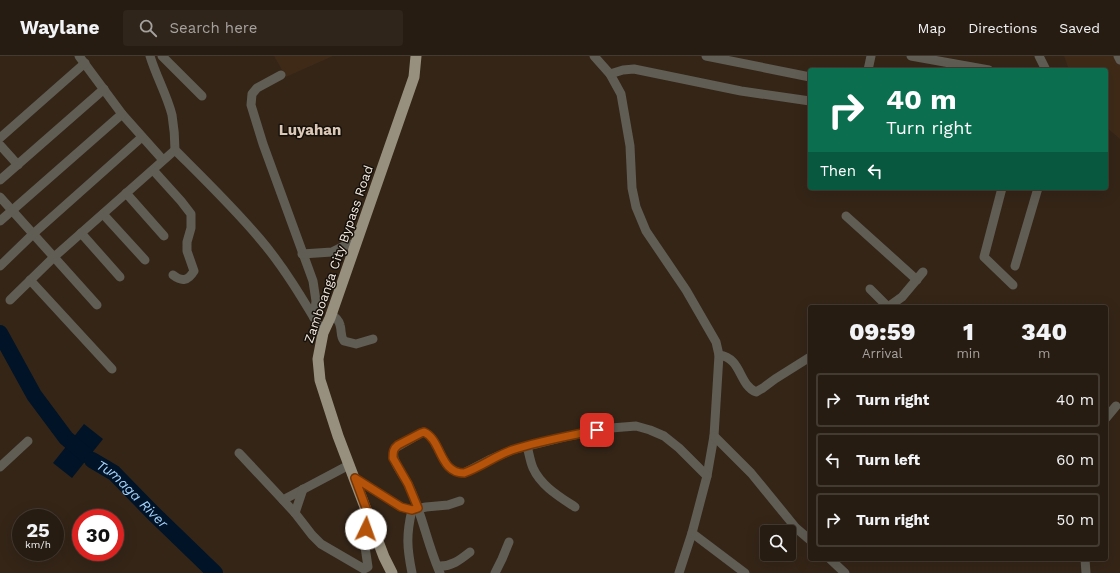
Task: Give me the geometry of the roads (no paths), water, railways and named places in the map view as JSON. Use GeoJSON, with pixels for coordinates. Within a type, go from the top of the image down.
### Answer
{"type":"FeatureCollection","features":[{"type":"Feature","properties":{"kind":"main road","name":"Zamboanga City Bypass Road"},"geometry":{"type":"LineString","coordinates":[[392,573],[384,558],[338,436],[320,380],[318,359],[323,333],[414,77],[416,56]]}},
{"type":"Feature","properties":{"kind":"street"},"geometry":{"type":"LineString","coordinates":[[150,56],[154,71],[172,115],[175,150],[260,239],[283,270],[323,333]]}},
{"type":"Feature","properties":{"kind":"street"},"geometry":{"type":"LineString","coordinates":[[162,56],[202,96]]}},
{"type":"Feature","properties":{"kind":"street"},"geometry":{"type":"LineString","coordinates":[[594,56],[610,74],[621,94],[630,146],[632,188],[636,207],[646,231],[686,290],[716,342],[720,355],[714,436],[707,476],[679,573]]}},
{"type":"Feature","properties":{"kind":"street"},"geometry":{"type":"LineString","coordinates":[[868,68],[871,56]]}},
{"type":"Feature","properties":{"kind":"street"},"geometry":{"type":"LineString","coordinates":[[911,56],[978,68]]}},
{"type":"Feature","properties":{"kind":"street"},"geometry":{"type":"LineString","coordinates":[[1039,56],[1045,68]]}},
{"type":"Feature","properties":{"kind":"street"},"geometry":{"type":"LineString","coordinates":[[1118,56],[1120,60]]}},
{"type":"Feature","properties":{"kind":"street"},"geometry":{"type":"LineString","coordinates":[[711,57],[808,77]]}},
{"type":"Feature","properties":{"kind":"street"},"geometry":{"type":"LineString","coordinates":[[0,138],[82,60],[122,114],[163,160]]}},
{"type":"Feature","properties":{"kind":"street"},"geometry":{"type":"LineString","coordinates":[[610,74],[623,70],[634,69],[741,91],[808,101]]}},
{"type":"Feature","properties":{"kind":"street"},"geometry":{"type":"LineString","coordinates":[[281,75],[257,88],[252,94],[251,105],[263,144],[313,282],[316,302],[314,318]]}},
{"type":"Feature","properties":{"kind":"street"},"geometry":{"type":"LineString","coordinates":[[0,180],[104,89]]}},
{"type":"Feature","properties":{"kind":"street"},"geometry":{"type":"LineString","coordinates":[[0,221],[122,114]]}},
{"type":"Feature","properties":{"kind":"street"},"geometry":{"type":"LineString","coordinates":[[0,266],[33,234],[142,137]]}},
{"type":"Feature","properties":{"kind":"street"},"geometry":{"type":"LineString","coordinates":[[0,145],[18,165]]}},
{"type":"Feature","properties":{"kind":"street"},"geometry":{"type":"LineString","coordinates":[[10,300],[54,257],[175,150]]}},
{"type":"Feature","properties":{"kind":"street"},"geometry":{"type":"LineString","coordinates":[[152,170],[191,214],[191,228],[187,242],[187,251],[194,271],[186,280],[181,280],[173,275]]}},
{"type":"Feature","properties":{"kind":"street"},"geometry":{"type":"LineString","coordinates":[[1001,190],[984,257],[1013,285]]}},
{"type":"Feature","properties":{"kind":"street"},"geometry":{"type":"LineString","coordinates":[[1015,266],[1037,190]]}},
{"type":"Feature","properties":{"kind":"street"},"geometry":{"type":"LineString","coordinates":[[126,193],[164,236]]}},
{"type":"Feature","properties":{"kind":"street"},"geometry":{"type":"LineString","coordinates":[[0,197],[97,305]]}},
{"type":"Feature","properties":{"kind":"street"},"geometry":{"type":"LineString","coordinates":[[103,214],[145,260]]}},
{"type":"Feature","properties":{"kind":"street"},"geometry":{"type":"LineString","coordinates":[[846,216],[917,280]]}},
{"type":"Feature","properties":{"kind":"street"},"geometry":{"type":"LineString","coordinates":[[81,233],[120,277]]}},
{"type":"Feature","properties":{"kind":"street"},"geometry":{"type":"LineString","coordinates":[[302,254],[332,252],[344,246],[356,243]]}},
{"type":"Feature","properties":{"kind":"street"},"geometry":{"type":"LineString","coordinates":[[891,305],[902,297],[923,272]]}},
{"type":"Feature","properties":{"kind":"street"},"geometry":{"type":"LineString","coordinates":[[30,280],[112,369]]}},
{"type":"Feature","properties":{"kind":"street"},"geometry":{"type":"LineString","coordinates":[[870,289],[886,305]]}},
{"type":"Feature","properties":{"kind":"street"},"geometry":{"type":"LineString","coordinates":[[331,314],[340,324],[344,342],[356,344],[373,339]]}},
{"type":"Feature","properties":{"kind":"street"},"geometry":{"type":"LineString","coordinates":[[720,355],[727,356],[732,360],[752,390],[756,392],[808,358]]}},
{"type":"Feature","properties":{"kind":"street"},"geometry":{"type":"LineString","coordinates":[[1108,416],[1116,406]]}},
{"type":"Feature","properties":{"kind":"street"},"geometry":{"type":"LineString","coordinates":[[470,552],[460,560],[439,570],[415,509],[408,484],[393,458],[394,450],[398,445],[421,433],[426,433],[430,436],[446,464],[453,471],[464,473],[512,450],[569,436],[611,428],[636,426],[664,436],[679,448],[707,476]]}},
{"type":"Feature","properties":{"kind":"street"},"geometry":{"type":"LineString","coordinates":[[714,436],[751,473],[796,528],[808,538]]}},
{"type":"Feature","properties":{"kind":"street"},"geometry":{"type":"LineString","coordinates":[[0,467],[28,441]]}},
{"type":"Feature","properties":{"kind":"street"},"geometry":{"type":"LineString","coordinates":[[527,446],[534,469],[542,481],[549,489],[575,507]]}},
{"type":"Feature","properties":{"kind":"street"},"geometry":{"type":"LineString","coordinates":[[239,453],[295,513],[321,544],[364,569],[368,567],[364,540],[369,516]]}},
{"type":"Feature","properties":{"kind":"street"},"geometry":{"type":"LineString","coordinates":[[283,500],[350,465]]}},
{"type":"Feature","properties":{"kind":"street"},"geometry":{"type":"LineString","coordinates":[[355,478],[401,507],[415,509],[448,505],[460,501]]}},
{"type":"Feature","properties":{"kind":"street"},"geometry":{"type":"LineString","coordinates":[[295,513],[303,489]]}},
{"type":"Feature","properties":{"kind":"street"},"geometry":{"type":"LineString","coordinates":[[412,573],[407,528],[415,509]]}},
{"type":"Feature","properties":{"kind":"street"},"geometry":{"type":"LineString","coordinates":[[692,532],[744,573]]}},
{"type":"Feature","properties":{"kind":"street"},"geometry":{"type":"LineString","coordinates":[[495,573],[509,542]]}},
{"type":"Feature","properties":{"kind":"street"},"geometry":{"type":"LineString","coordinates":[[832,561],[845,573]]}},
{"type":"Feature","properties":{"kind":"street"},"geometry":{"type":"LineString","coordinates":[[1085,561],[1086,573]]}},
{"type":"Feature","properties":{"kind":"water"},"geometry":{"type":"Polygon","coordinates":[[[84,424],[103,439],[72,478],[53,463],[84,424]]]}},
{"type":"Feature","properties":{"kind":"waterway","name":"Tumaga River"},"geometry":{"type":"LineString","coordinates":[[0,333],[34,395],[66,438],[86,455]]}},
{"type":"Feature","properties":{"kind":"waterway","name":"Tumaga River"},"geometry":{"type":"LineString","coordinates":[[89,457],[92,460]]}},
{"type":"Feature","properties":{"kind":"waterway","name":"Tumaga River"},"geometry":{"type":"LineString","coordinates":[[92,460],[114,473],[215,573]]}},
{"type":"Feature","properties":{"kind":"district","name":"Luyahan"},"geometry":{"type":"Point","coordinates":[310,130]}}]}
